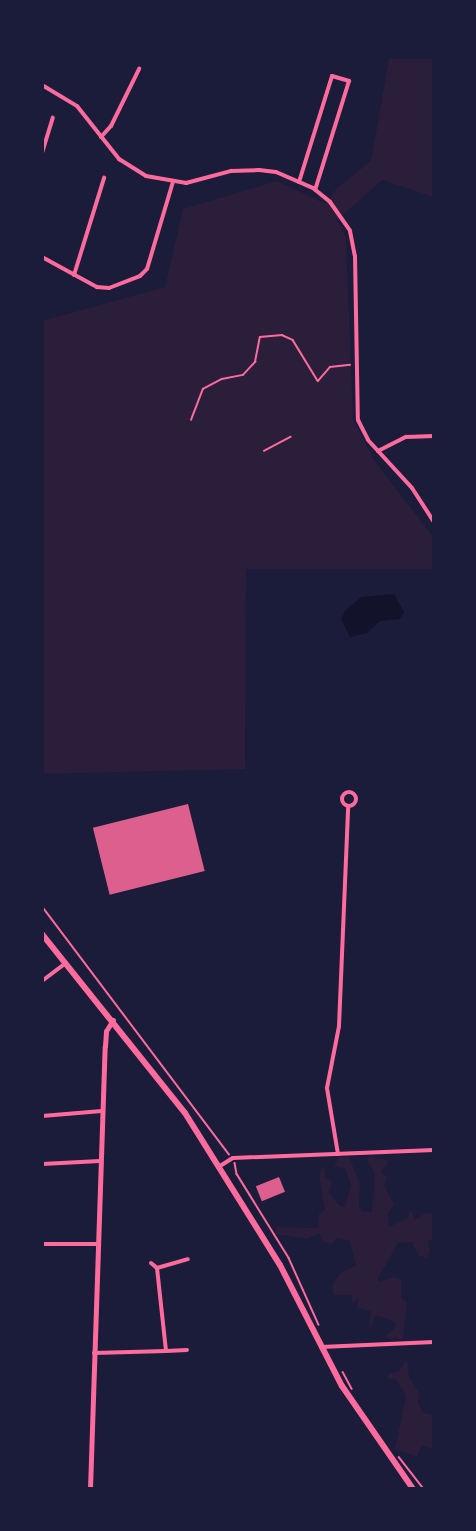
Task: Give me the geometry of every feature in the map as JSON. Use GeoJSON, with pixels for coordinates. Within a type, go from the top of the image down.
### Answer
{"type":"FeatureCollection","features":[{"type":"Feature","properties":{"kind":"main road"},"geometry":{"type":"LineString","coordinates":[[42,934],[185,1113],[280,1265],[321,1347],[385,1454],[413,1489]]}},
{"type":"Feature","properties":{"kind":"street"},"geometry":{"type":"LineString","coordinates":[[101,137],[111,126],[139,69]]}},
{"type":"Feature","properties":{"kind":"street"},"geometry":{"type":"LineString","coordinates":[[299,182],[332,76],[349,81],[315,190]]}},
{"type":"Feature","properties":{"kind":"street"},"geometry":{"type":"LineString","coordinates":[[42,85],[77,106],[128,166],[146,176],[186,183],[231,171],[259,170],[299,182],[315,190],[334,208],[350,231],[356,269],[356,411],[364,434],[412,488],[434,522]]}},
{"type":"Feature","properties":{"kind":"street"},"geometry":{"type":"LineString","coordinates":[[42,153],[53,118]]}},
{"type":"Feature","properties":{"kind":"street"},"geometry":{"type":"LineString","coordinates":[[74,275],[104,178]]}},
{"type":"Feature","properties":{"kind":"street"},"geometry":{"type":"LineString","coordinates":[[42,257],[74,275],[105,288],[142,274],[173,182]]}},
{"type":"Feature","properties":{"kind":"street"},"geometry":{"type":"LineString","coordinates":[[378,451],[406,437],[434,436]]}},
{"type":"Feature","properties":{"kind":"street"},"geometry":{"type":"LineString","coordinates":[[338,1154],[327,1088],[339,1026],[348,807]]}},
{"type":"Feature","properties":{"kind":"street"},"geometry":{"type":"LineString","coordinates":[[42,981],[67,963]]}},
{"type":"Feature","properties":{"kind":"street"},"geometry":{"type":"LineString","coordinates":[[90,1489],[102,1111],[106,1030],[113,1020]]}},
{"type":"Feature","properties":{"kind":"street"},"geometry":{"type":"LineString","coordinates":[[42,1116],[102,1111]]}},
{"type":"Feature","properties":{"kind":"street"},"geometry":{"type":"LineString","coordinates":[[220,1166],[233,1158],[434,1150]]}},
{"type":"Feature","properties":{"kind":"street"},"geometry":{"type":"LineString","coordinates":[[42,1164],[100,1161]]}},
{"type":"Feature","properties":{"kind":"street"},"geometry":{"type":"LineString","coordinates":[[42,1244],[98,1244]]}},
{"type":"Feature","properties":{"kind":"street"},"geometry":{"type":"LineString","coordinates":[[158,1268],[188,1259]]}},
{"type":"Feature","properties":{"kind":"street"},"geometry":{"type":"LineString","coordinates":[[151,1263],[158,1268],[166,1351]]}},
{"type":"Feature","properties":{"kind":"street"},"geometry":{"type":"LineString","coordinates":[[321,1347],[434,1342]]}},
{"type":"Feature","properties":{"kind":"street"},"geometry":{"type":"LineString","coordinates":[[94,1353],[187,1350]]}},
{"type":"Feature","properties":{"kind":"path"},"geometry":{"type":"LineString","coordinates":[[191,420],[203,389],[222,379],[243,375],[255,362],[260,337],[282,335],[293,340],[318,381],[330,367],[350,365]]}},
{"type":"Feature","properties":{"kind":"path"},"geometry":{"type":"LineString","coordinates":[[264,450],[290,437]]}},
{"type":"Feature","properties":{"kind":"shaded area"},"geometry":{"type":"Polygon","coordinates":[[[389,59],[434,59],[434,197],[382,180],[337,220],[346,238],[353,419],[374,460],[434,538],[434,569],[246,569],[245,769],[42,774],[42,321],[165,287],[183,209],[277,181],[326,204],[337,188],[371,161],[389,59]]]}},
{"type":"Feature","properties":{"kind":"shaded area"},"geometry":{"type":"Polygon","coordinates":[[[394,594],[404,612],[400,619],[380,621],[367,633],[350,637],[341,619],[345,611],[361,597],[394,594]]]}},
{"type":"Feature","properties":{"kind":"shaded area"},"geometry":{"type":"Polygon","coordinates":[[[370,1156],[389,1161],[381,1172],[387,1177],[384,1185],[394,1205],[388,1213],[389,1227],[407,1218],[411,1210],[415,1220],[425,1213],[434,1214],[434,1238],[428,1242],[430,1252],[426,1258],[418,1255],[412,1242],[398,1243],[378,1278],[379,1282],[394,1277],[401,1280],[401,1298],[407,1302],[403,1340],[394,1337],[393,1341],[385,1337],[394,1329],[395,1322],[375,1315],[369,1333],[371,1311],[358,1308],[358,1297],[352,1305],[352,1295],[334,1295],[332,1287],[340,1273],[356,1266],[350,1241],[337,1238],[331,1244],[323,1242],[319,1233],[307,1239],[276,1234],[276,1227],[318,1228],[319,1214],[325,1210],[319,1175],[324,1165],[326,1178],[332,1182],[329,1193],[341,1207],[345,1206],[351,1186],[345,1168],[334,1167],[339,1157],[349,1157],[360,1183],[359,1205],[362,1211],[372,1212],[375,1174],[367,1160],[370,1156]]]}},
{"type":"Feature","properties":{"kind":"shaded area"},"geometry":{"type":"Polygon","coordinates":[[[407,1360],[409,1377],[419,1393],[418,1402],[423,1413],[434,1415],[434,1450],[422,1445],[417,1457],[395,1449],[406,1396],[396,1379],[388,1379],[389,1373],[398,1372],[407,1360]]]}},
{"type":"Feature","properties":{"kind":"building"},"geometry":{"type":"Polygon","coordinates":[[[188,804],[205,871],[110,895],[93,828],[188,804]]]}},
{"type":"Feature","properties":{"kind":"building"},"geometry":{"type":"Polygon","coordinates":[[[279,1177],[285,1192],[262,1201],[256,1186],[279,1177]]]}}]}
